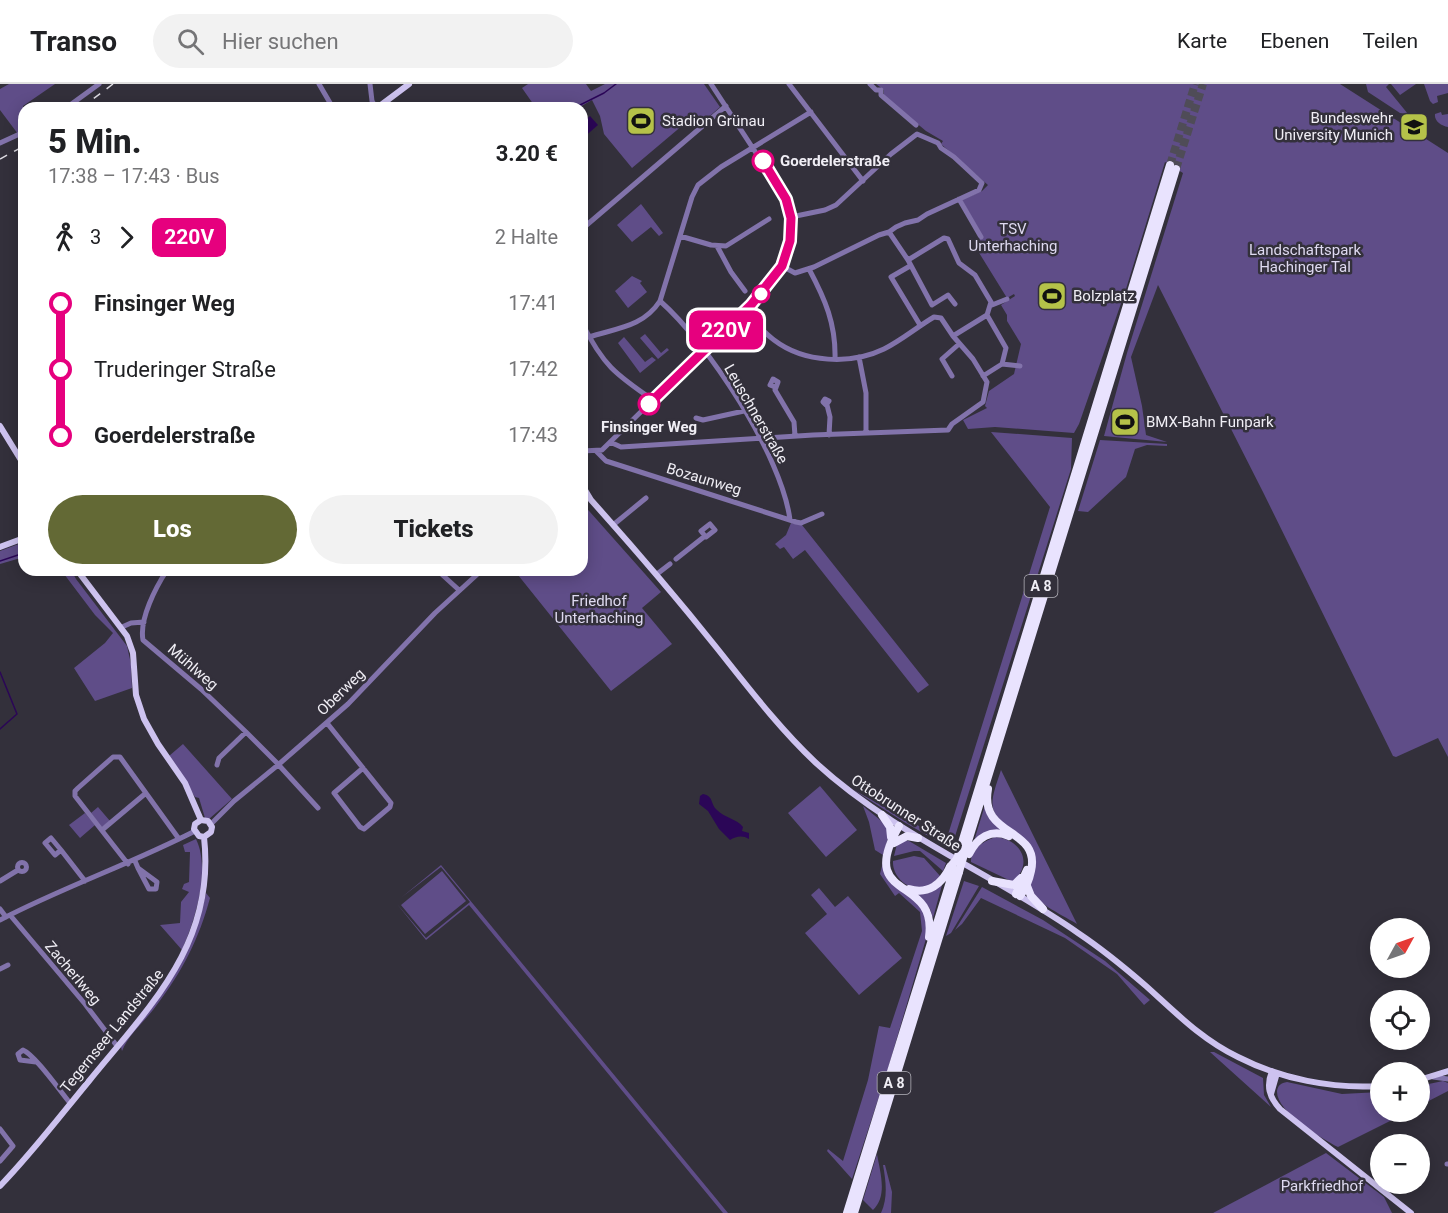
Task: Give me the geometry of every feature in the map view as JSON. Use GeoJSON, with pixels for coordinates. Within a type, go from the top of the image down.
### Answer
{"type":"FeatureCollection","features":[{"type":"Feature","properties":{"kind":"highway","name":"A 8"},"geometry":{"type":"LineString","coordinates":[[854,1213],[856,1195],[925,962],[997,747],[1173,167]]}},
{"type":"Feature","properties":{"kind":"highway","name":"A 8"},"geometry":{"type":"LineString","coordinates":[[847,1213],[856,1195],[956,872],[957,859],[964,851],[1088,444]]}},
{"type":"Feature","properties":{"kind":"highway"},"geometry":{"type":"LineString","coordinates":[[997,747],[997,759],[987,795],[987,804],[994,820],[1028,846],[1032,865],[1027,886],[1018,895]]}},
{"type":"Feature","properties":{"kind":"highway"},"geometry":{"type":"LineString","coordinates":[[882,815],[890,827],[893,842],[889,855],[890,870],[900,883],[910,889],[921,891],[930,889],[956,872]]}},
{"type":"Feature","properties":{"kind":"highway"},"geometry":{"type":"LineString","coordinates":[[901,827],[886,856],[885,864],[889,875],[902,889],[920,899],[927,909],[930,932],[925,962]]}},
{"type":"Feature","properties":{"kind":"highway"},"geometry":{"type":"LineString","coordinates":[[964,851],[984,836],[995,833],[1007,834],[1017,841],[1026,851],[1028,863],[1018,895]]}},
{"type":"Feature","properties":{"kind":"highway"},"geometry":{"type":"LineString","coordinates":[[893,842],[904,837],[918,838]]}},
{"type":"Feature","properties":{"kind":"highway"},"geometry":{"type":"LineString","coordinates":[[992,881],[1014,885],[1026,873]]}},
{"type":"Feature","properties":{"kind":"highway"},"geometry":{"type":"LineString","coordinates":[[1027,886],[1031,896],[1043,909]]}},
{"type":"Feature","properties":{"kind":"main road"},"geometry":{"type":"LineString","coordinates":[[385,102],[410,84]]}},
{"type":"Feature","properties":{"kind":"main road"},"geometry":{"type":"LineString","coordinates":[[0,426],[18,456]]}},
{"type":"Feature","properties":{"kind":"main road","name":"Ottobrunner Straße"},"geometry":{"type":"LineString","coordinates":[[588,494],[591,500]]}},
{"type":"Feature","properties":{"kind":"main road","name":"Ottobrunner Straße"},"geometry":{"type":"LineString","coordinates":[[588,498],[657,574],[778,724],[815,762],[882,815],[1043,909],[1113,958],[1203,1036],[1234,1056],[1274,1072],[1338,1086],[1370,1086]]}},
{"type":"Feature","properties":{"kind":"main road"},"geometry":{"type":"LineString","coordinates":[[0,547],[18,540]]}},
{"type":"Feature","properties":{"kind":"main road"},"geometry":{"type":"LineString","coordinates":[[82,576],[122,627],[131,644],[136,695],[144,719],[185,783],[201,820]]}},
{"type":"Feature","properties":{"kind":"main road"},"geometry":{"type":"LineString","coordinates":[[204,837],[199,836],[195,831],[195,824],[201,820],[211,824]]}},
{"type":"Feature","properties":{"kind":"main road","name":"Tegernseer Landstraße"},"geometry":{"type":"LineString","coordinates":[[0,1186],[169,980],[191,938],[199,914],[204,884],[204,837],[211,832],[211,824]]}},
{"type":"Feature","properties":{"kind":"main road"},"geometry":{"type":"LineString","coordinates":[[1256,1065],[1268,1081],[1270,1094],[1280,1109],[1370,1179]]}},
{"type":"Feature","properties":{"kind":"main road"},"geometry":{"type":"LineString","coordinates":[[1432,1076],[1448,1071]]}},
{"type":"Feature","properties":{"kind":"main road"},"geometry":{"type":"LineString","coordinates":[[1268,1081],[1274,1072]]}},
{"type":"Feature","properties":{"kind":"main road"},"geometry":{"type":"LineString","coordinates":[[1270,1094],[1274,1072]]}},
{"type":"Feature","properties":{"kind":"main road"},"geometry":{"type":"LineString","coordinates":[[1389,1194],[1411,1213]]}},
{"type":"Feature","properties":{"kind":"main road"},"geometry":{"type":"LineString","coordinates":[[1392,1194],[1416,1213]]}},
{"type":"Feature","properties":{"kind":"street"},"geometry":{"type":"LineString","coordinates":[[74,102],[99,84]]}},
{"type":"Feature","properties":{"kind":"street"},"geometry":{"type":"LineString","coordinates":[[319,84],[330,102]]}},
{"type":"Feature","properties":{"kind":"street"},"geometry":{"type":"LineString","coordinates":[[369,84],[373,102]]}},
{"type":"Feature","properties":{"kind":"street"},"geometry":{"type":"LineString","coordinates":[[597,452],[602,450],[745,311],[782,266],[790,241],[791,218],[783,192],[711,84]]}},
{"type":"Feature","properties":{"kind":"street"},"geometry":{"type":"LineString","coordinates":[[789,84],[863,181]]}},
{"type":"Feature","properties":{"kind":"street"},"geometry":{"type":"LineString","coordinates":[[870,84],[876,90],[881,90],[881,95],[916,125]]}},
{"type":"Feature","properties":{"kind":"street"},"geometry":{"type":"LineString","coordinates":[[588,224],[726,106]]}},
{"type":"Feature","properties":{"kind":"street"},"geometry":{"type":"LineString","coordinates":[[653,400],[623,380],[609,367],[589,337],[645,318],[660,301],[692,197],[698,185],[721,167],[811,112]]}},
{"type":"Feature","properties":{"kind":"street"},"geometry":{"type":"LineString","coordinates":[[782,266],[795,273],[809,269],[889,232],[896,226],[918,220],[979,190],[982,186],[980,180],[938,143],[917,134],[845,198],[830,208],[791,218]]}},
{"type":"Feature","properties":{"kind":"street"},"geometry":{"type":"LineString","coordinates":[[0,143],[18,135]]}},
{"type":"Feature","properties":{"kind":"street"},"geometry":{"type":"LineString","coordinates":[[959,199],[981,237]]}},
{"type":"Feature","properties":{"kind":"street"},"geometry":{"type":"LineString","coordinates":[[680,236],[717,246],[726,246],[769,219]]}},
{"type":"Feature","properties":{"kind":"street"},"geometry":{"type":"LineString","coordinates":[[610,442],[621,447],[795,436],[948,430],[952,423],[983,402],[987,385],[973,359],[959,344],[943,320],[937,316],[909,263],[889,232]]}},
{"type":"Feature","properties":{"kind":"street"},"geometry":{"type":"LineString","coordinates":[[920,325],[891,277],[944,238],[948,239],[960,264],[975,275],[992,305]]}},
{"type":"Feature","properties":{"kind":"street"},"geometry":{"type":"LineString","coordinates":[[717,246],[731,272],[745,291]]}},
{"type":"Feature","properties":{"kind":"street"},"geometry":{"type":"LineString","coordinates":[[809,269],[830,313],[835,338],[835,359]]}},
{"type":"Feature","properties":{"kind":"street"},"geometry":{"type":"LineString","coordinates":[[932,305],[948,295],[955,304]]}},
{"type":"Feature","properties":{"kind":"street"},"geometry":{"type":"LineString","coordinates":[[992,305],[1007,299]]}},
{"type":"Feature","properties":{"kind":"street","name":"Leuschnerstraße"},"geometry":{"type":"LineString","coordinates":[[660,301],[682,322],[705,350],[744,411],[784,489],[790,520]]}},
{"type":"Feature","properties":{"kind":"street"},"geometry":{"type":"LineString","coordinates":[[953,336],[987,315],[992,305]]}},
{"type":"Feature","properties":{"kind":"street"},"geometry":{"type":"LineString","coordinates":[[745,311],[764,332],[788,349],[814,357],[835,359],[859,357],[882,350],[937,316]]}},
{"type":"Feature","properties":{"kind":"street"},"geometry":{"type":"LineString","coordinates":[[987,315],[1006,348],[1002,364]]}},
{"type":"Feature","properties":{"kind":"street"},"geometry":{"type":"LineString","coordinates":[[952,376],[942,359],[959,344]]}},
{"type":"Feature","properties":{"kind":"street"},"geometry":{"type":"LineString","coordinates":[[859,357],[866,393],[866,433]]}},
{"type":"Feature","properties":{"kind":"street"},"geometry":{"type":"LineString","coordinates":[[983,376],[1002,364],[1020,366]]}},
{"type":"Feature","properties":{"kind":"street"},"geometry":{"type":"LineString","coordinates":[[775,387],[794,422],[795,436]]}},
{"type":"Feature","properties":{"kind":"street"},"geometry":{"type":"LineString","coordinates":[[827,405],[830,417],[829,435]]}},
{"type":"Feature","properties":{"kind":"street"},"geometry":{"type":"LineString","coordinates":[[696,418],[703,420],[744,411]]}},
{"type":"Feature","properties":{"kind":"street"},"geometry":{"type":"LineString","coordinates":[[0,433],[9,442]]}},
{"type":"Feature","properties":{"kind":"street","name":"Bozaunweg"},"geometry":{"type":"LineString","coordinates":[[588,451],[597,452],[606,461],[801,523],[822,514]]}},
{"type":"Feature","properties":{"kind":"street"},"geometry":{"type":"LineString","coordinates":[[613,525],[646,498]]}},
{"type":"Feature","properties":{"kind":"street"},"geometry":{"type":"LineString","coordinates":[[676,559],[705,536]]}},
{"type":"Feature","properties":{"kind":"street"},"geometry":{"type":"LineString","coordinates":[[657,574],[670,564]]}},
{"type":"Feature","properties":{"kind":"street"},"geometry":{"type":"LineString","coordinates":[[122,627],[131,622],[144,622],[163,576]]}},
{"type":"Feature","properties":{"kind":"street"},"geometry":{"type":"LineString","coordinates":[[444,576],[459,590]]}},
{"type":"Feature","properties":{"kind":"street","name":"Oberweg"},"geometry":{"type":"LineString","coordinates":[[211,824],[234,801],[327,723],[475,576]]}},
{"type":"Feature","properties":{"kind":"street","name":"Mühlweg"},"geometry":{"type":"LineString","coordinates":[[144,622],[142,636],[144,642],[189,679],[246,732],[318,808]]}},
{"type":"Feature","properties":{"kind":"street"},"geometry":{"type":"LineString","coordinates":[[327,723],[363,768],[392,805],[364,829],[334,793],[363,768]]}},
{"type":"Feature","properties":{"kind":"street"},"geometry":{"type":"LineString","coordinates":[[217,765],[219,758],[246,732]]}},
{"type":"Feature","properties":{"kind":"street"},"geometry":{"type":"LineString","coordinates":[[128,864],[76,800],[75,791],[113,757],[120,757],[179,839]]}},
{"type":"Feature","properties":{"kind":"street"},"geometry":{"type":"LineString","coordinates":[[102,830],[146,793]]}},
{"type":"Feature","properties":{"kind":"street"},"geometry":{"type":"LineString","coordinates":[[0,920],[135,861],[195,831]]}},
{"type":"Feature","properties":{"kind":"street"},"geometry":{"type":"LineString","coordinates":[[61,850],[85,881]]}},
{"type":"Feature","properties":{"kind":"street"},"geometry":{"type":"LineString","coordinates":[[135,861],[138,868]]}},
{"type":"Feature","properties":{"kind":"street"},"geometry":{"type":"LineString","coordinates":[[0,881],[18,870]]}},
{"type":"Feature","properties":{"kind":"street","name":"Zacherlweg"},"geometry":{"type":"LineString","coordinates":[[0,909],[85,1004],[117,1046]]}},
{"type":"Feature","properties":{"kind":"street"},"geometry":{"type":"LineString","coordinates":[[0,969],[8,965]]}},
{"type":"Feature","properties":{"kind":"street"},"geometry":{"type":"LineString","coordinates":[[36,1062],[70,1103]]}},
{"type":"Feature","properties":{"kind":"street"},"geometry":{"type":"LineString","coordinates":[[1432,1076],[1448,1079]]}},
{"type":"Feature","properties":{"kind":"street"},"geometry":{"type":"LineString","coordinates":[[0,1129],[13,1146],[0,1161]]}},
{"type":"Feature","properties":{"kind":"green space"},"geometry":{"type":"Polygon","coordinates":[[[9,84],[55,84],[29,102],[18,102],[18,134],[0,110],[0,89],[9,84]]]}},
{"type":"Feature","properties":{"kind":"green space","name":"Stadion Grünau"},"geometry":{"type":"Polygon","coordinates":[[[528,84],[586,84],[591,91],[605,84],[704,84],[720,107],[704,121],[696,114],[632,168],[604,134],[600,116],[592,100],[588,102],[532,102],[522,88],[528,84]]]}},
{"type":"Feature","properties":{"kind":"green space","name":"Landschaftspark Hachinger Tal"},"geometry":{"type":"Polygon","coordinates":[[[876,84],[1340,84],[1448,153],[1448,757],[1438,738],[1396,757],[1393,756],[1158,285],[1131,357],[1146,435],[1167,442],[1104,436],[1127,353],[1183,173],[1165,162],[1126,289],[1074,433],[995,427],[968,429],[963,420],[987,408],[985,406],[989,391],[1014,374],[1021,344],[1007,321],[1007,315],[1001,305],[1015,296],[1014,294],[1007,298],[973,243],[983,237],[962,200],[982,191],[988,185],[941,144],[943,141],[926,131],[884,96],[884,90],[876,84]]]}},
{"type":"Feature","properties":{"kind":"green space"},"geometry":{"type":"Polygon","coordinates":[[[1366,84],[1389,84],[1386,87],[1408,114],[1400,113],[1368,92],[1366,84]]]}},
{"type":"Feature","properties":{"kind":"green space"},"geometry":{"type":"Polygon","coordinates":[[[1391,84],[1416,84],[1400,95],[1391,84]]]}},
{"type":"Feature","properties":{"kind":"green space"},"geometry":{"type":"Polygon","coordinates":[[[1424,84],[1448,84],[1448,93],[1437,96],[1438,102],[1433,104],[1424,84]]]}},
{"type":"Feature","properties":{"kind":"green space"},"geometry":{"type":"Polygon","coordinates":[[[1441,112],[1442,115],[1448,114],[1448,127],[1436,119],[1435,114],[1441,112]]]}},
{"type":"Feature","properties":{"kind":"green space"},"geometry":{"type":"Polygon","coordinates":[[[641,204],[663,233],[659,236],[651,227],[632,242],[617,225],[641,204]]]}},
{"type":"Feature","properties":{"kind":"green space"},"geometry":{"type":"Polygon","coordinates":[[[632,276],[642,281],[640,283],[647,292],[628,308],[615,291],[632,276]]]}},
{"type":"Feature","properties":{"kind":"green space"},"geometry":{"type":"Polygon","coordinates":[[[645,334],[661,353],[667,348],[669,350],[658,359],[640,338],[645,334]]]}},
{"type":"Feature","properties":{"kind":"green space"},"geometry":{"type":"Polygon","coordinates":[[[624,337],[645,362],[652,357],[656,360],[640,373],[618,343],[624,337]]]}},
{"type":"Feature","properties":{"kind":"green space"},"geometry":{"type":"Polygon","coordinates":[[[991,432],[1072,438],[1071,469],[951,849],[852,789],[946,841],[1050,507],[991,432]]]}},
{"type":"Feature","properties":{"kind":"green space"},"geometry":{"type":"Polygon","coordinates":[[[1100,440],[1167,444],[1167,446],[1147,445],[1135,449],[1126,477],[1088,512],[1078,511],[1100,440]]]}},
{"type":"Feature","properties":{"kind":"green space","name":"Friedhof Unterhaching"},"geometry":{"type":"Polygon","coordinates":[[[588,510],[661,592],[642,608],[672,644],[611,691],[519,576],[588,576],[588,510]]]}},
{"type":"Feature","properties":{"kind":"green space"},"geometry":{"type":"Polygon","coordinates":[[[791,523],[802,525],[929,685],[918,693],[805,550],[793,559],[784,547],[780,549],[775,544],[786,535],[791,523]]]}},
{"type":"Feature","properties":{"kind":"green space"},"geometry":{"type":"Polygon","coordinates":[[[18,544],[18,559],[0,564],[0,551],[18,544]]]}},
{"type":"Feature","properties":{"kind":"green space"},"geometry":{"type":"Polygon","coordinates":[[[66,576],[74,576],[127,646],[131,664],[132,688],[95,701],[74,668],[105,643],[113,633],[95,615],[66,576]]]}},
{"type":"Feature","properties":{"kind":"green space"},"geometry":{"type":"Polygon","coordinates":[[[183,744],[232,799],[209,819],[205,818],[199,798],[195,797],[169,756],[183,744]]]}},
{"type":"Feature","properties":{"kind":"green space"},"geometry":{"type":"Polygon","coordinates":[[[1001,770],[1077,924],[1045,905],[1031,891],[1030,881],[1035,861],[1032,851],[1000,821],[993,808],[992,801],[1001,770]]]}},
{"type":"Feature","properties":{"kind":"green space"},"geometry":{"type":"Polygon","coordinates":[[[820,786],[857,830],[826,857],[788,813],[820,786]]]}},
{"type":"Feature","properties":{"kind":"green space"},"geometry":{"type":"Polygon","coordinates":[[[985,805],[1002,830],[974,841],[985,805]]]}},
{"type":"Feature","properties":{"kind":"green space"},"geometry":{"type":"Polygon","coordinates":[[[863,806],[885,824],[889,835],[883,855],[875,850],[863,806]]]}},
{"type":"Feature","properties":{"kind":"green space"},"geometry":{"type":"Polygon","coordinates":[[[98,807],[110,821],[102,827],[91,813],[98,807]]]}},
{"type":"Feature","properties":{"kind":"green space"},"geometry":{"type":"Polygon","coordinates":[[[85,813],[95,825],[80,838],[69,825],[85,813]]]}},
{"type":"Feature","properties":{"kind":"green space"},"geometry":{"type":"Polygon","coordinates":[[[995,837],[1012,842],[1022,853],[1023,867],[1013,882],[971,862],[975,849],[995,837]]]}},
{"type":"Feature","properties":{"kind":"green space"},"geometry":{"type":"Polygon","coordinates":[[[196,839],[200,851],[202,880],[192,924],[182,950],[160,925],[180,923],[181,902],[189,892],[182,889],[184,884],[189,882],[190,852],[185,852],[183,845],[196,839]]]}},
{"type":"Feature","properties":{"kind":"green space"},"geometry":{"type":"Polygon","coordinates":[[[904,840],[946,863],[943,871],[920,851],[894,856],[897,844],[904,840]]]}},
{"type":"Feature","properties":{"kind":"green space"},"geometry":{"type":"Polygon","coordinates":[[[914,856],[924,858],[941,877],[922,888],[915,888],[904,883],[896,873],[893,861],[914,856]]]}},
{"type":"Feature","properties":{"kind":"green space"},"geometry":{"type":"Polygon","coordinates":[[[883,862],[886,871],[923,904],[928,932],[887,1072],[852,1179],[827,1151],[828,1149],[843,1161],[868,1080],[879,1026],[890,1028],[922,931],[920,912],[899,893],[895,896],[880,874],[883,862]]]}},
{"type":"Feature","properties":{"kind":"green space"},"geometry":{"type":"Polygon","coordinates":[[[441,865],[728,1213],[723,1213],[469,905],[426,940],[397,904],[426,938],[470,902],[441,867],[402,897],[441,865]]]}},
{"type":"Feature","properties":{"kind":"green space"},"geometry":{"type":"Polygon","coordinates":[[[442,871],[466,901],[425,934],[401,905],[442,871]]]}},
{"type":"Feature","properties":{"kind":"green space"},"geometry":{"type":"Polygon","coordinates":[[[964,881],[979,886],[951,933],[946,936],[964,881]]]}},
{"type":"Feature","properties":{"kind":"green space"},"geometry":{"type":"Polygon","coordinates":[[[942,885],[933,918],[930,909],[918,894],[929,893],[942,885]]]}},
{"type":"Feature","properties":{"kind":"green space"},"geometry":{"type":"Polygon","coordinates":[[[982,887],[1043,920],[1105,961],[1150,1000],[1144,1005],[1117,974],[1065,938],[981,898],[955,930],[982,887]]]}},
{"type":"Feature","properties":{"kind":"green space"},"geometry":{"type":"Polygon","coordinates":[[[819,888],[835,907],[848,896],[902,958],[859,995],[805,933],[827,914],[811,895],[819,888]]]}},
{"type":"Feature","properties":{"kind":"green space"},"geometry":{"type":"Polygon","coordinates":[[[206,893],[210,898],[189,955],[165,993],[133,1033],[122,1051],[121,1047],[162,993],[183,958],[192,939],[206,893]]]}},
{"type":"Feature","properties":{"kind":"green space"},"geometry":{"type":"Polygon","coordinates":[[[1210,1052],[1263,1078],[1264,1095],[1271,1107],[1210,1052]]]}},
{"type":"Feature","properties":{"kind":"green space"},"geometry":{"type":"Polygon","coordinates":[[[1443,1081],[1448,1083],[1448,1091],[1430,1100],[1430,1084],[1443,1081]]]}},
{"type":"Feature","properties":{"kind":"green space"},"geometry":{"type":"Polygon","coordinates":[[[1283,1083],[1342,1094],[1370,1093],[1370,1122],[1388,1122],[1338,1147],[1302,1124],[1284,1107],[1277,1091],[1283,1083]]]}},
{"type":"Feature","properties":{"kind":"green space","name":"Parkfriedhof"},"geometry":{"type":"Polygon","coordinates":[[[1326,1153],[1370,1186],[1370,1194],[1380,1194],[1384,1197],[1392,1213],[1213,1213],[1326,1153]]]}},
{"type":"Feature","properties":{"kind":"green space"},"geometry":{"type":"Polygon","coordinates":[[[877,1154],[882,1191],[878,1204],[873,1210],[863,1200],[877,1154]]]}},
{"type":"Feature","properties":{"kind":"green space"},"geometry":{"type":"Polygon","coordinates":[[[883,1165],[885,1165],[892,1192],[891,1213],[881,1213],[886,1189],[883,1165]]]}},
{"type":"Feature","properties":{"kind":"shaded area"},"geometry":{"type":"Polygon","coordinates":[[[590,116],[598,125],[588,134],[590,116]]]}},
{"type":"Feature","properties":{"kind":"shaded area"},"geometry":{"type":"Polygon","coordinates":[[[703,794],[709,796],[720,813],[740,824],[743,827],[742,831],[749,833],[749,839],[739,836],[730,840],[719,829],[708,811],[699,804],[700,796],[703,794]]]}},
{"type":"Feature","properties":{"kind":"waterway"},"geometry":{"type":"LineString","coordinates":[[586,102],[616,84]]}},
{"type":"Feature","properties":{"kind":"waterway"},"geometry":{"type":"LineString","coordinates":[[0,561],[18,555]]}},
{"type":"Feature","properties":{"kind":"waterway"},"geometry":{"type":"LineString","coordinates":[[0,672],[17,714],[0,729]]}},
{"type":"Feature","properties":{"kind":"tunnel"},"geometry":{"type":"LineString","coordinates":[[1170,165],[1195,84]]}},
{"type":"Feature","properties":{"kind":"tunnel"},"geometry":{"type":"LineString","coordinates":[[1176,169],[1203,84]]}},
{"type":"Feature","properties":{"kind":"railway"},"geometry":{"type":"LineString","coordinates":[[89,102],[113,84]]}},
{"type":"Feature","properties":{"kind":"railway"},"geometry":{"type":"LineString","coordinates":[[0,159],[18,149]]}},
{"type":"Feature","properties":{"kind":"bus line","name":"220V"},"geometry":{"type":"LineString","coordinates":[[649,404],[751,305],[782,266],[792,231],[791,218],[783,192],[763,161]]}},
{"type":"Feature","properties":{"kind":"place","name":"Stadion Grünau"},"geometry":{"type":"Point","coordinates":[641,121]}},
{"type":"Feature","properties":{"kind":"place","name":"Bundeswehr University Munich"},"geometry":{"type":"Point","coordinates":[1414,127]}},
{"type":"Feature","properties":{"kind":"place","name":"Goerdelerstraße"},"geometry":{"type":"Point","coordinates":[763,161]}},
{"type":"Feature","properties":{"kind":"place","name":"Bolzplatz"},"geometry":{"type":"Point","coordinates":[1052,296]}},
{"type":"Feature","properties":{"kind":"place","name":"Finsinger Weg"},"geometry":{"type":"Point","coordinates":[649,404]}},
{"type":"Feature","properties":{"kind":"place","name":"BMX-Bahn Funpark"},"geometry":{"type":"Point","coordinates":[1125,422]}},
{"type":"Feature","properties":{"kind":"park label","name":"TSV Unterhaching"},"geometry":{"type":"Point","coordinates":[1013,238]}}]}
